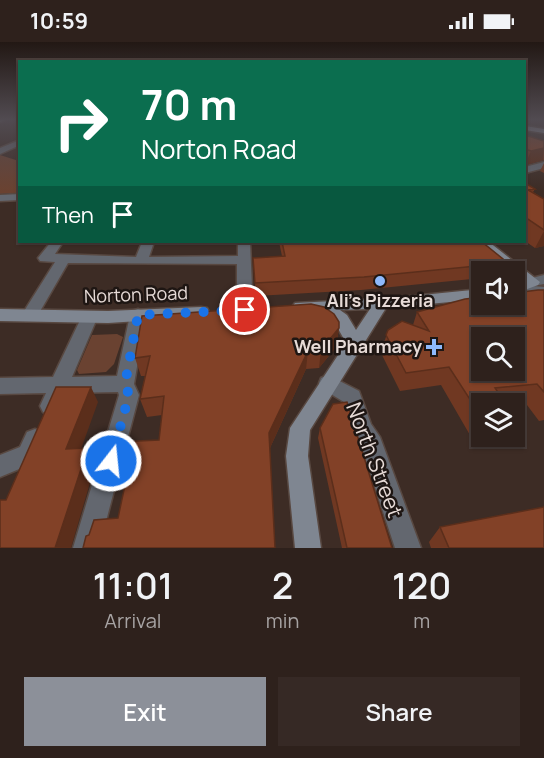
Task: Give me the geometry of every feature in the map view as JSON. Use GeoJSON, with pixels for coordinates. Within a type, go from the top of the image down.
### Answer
{"type":"FeatureCollection","features":[{"type":"Feature","properties":{"kind":"street"},"geometry":{"type":"LineString","coordinates":[[0,152],[17,144]]}},
{"type":"Feature","properties":{"kind":"street"},"geometry":{"type":"LineString","coordinates":[[0,152],[10,155]]}},
{"type":"Feature","properties":{"kind":"street"},"geometry":{"type":"LineString","coordinates":[[526,170],[544,165]]}},
{"type":"Feature","properties":{"kind":"street"},"geometry":{"type":"LineString","coordinates":[[0,198],[18,197]]}},
{"type":"Feature","properties":{"kind":"street"},"geometry":{"type":"LineString","coordinates":[[56,243],[45,258],[141,261],[244,260],[244,243]]}},
{"type":"Feature","properties":{"kind":"street"},"geometry":{"type":"LineString","coordinates":[[141,261],[148,243]]}},
{"type":"Feature","properties":{"kind":"street"},"geometry":{"type":"LineString","coordinates":[[483,243],[541,284]]}},
{"type":"Feature","properties":{"kind":"street"},"geometry":{"type":"LineString","coordinates":[[29,316],[63,260]]}},
{"type":"Feature","properties":{"kind":"street","name":"Norton Road"},"geometry":{"type":"LineString","coordinates":[[0,315],[29,316],[87,325],[138,315],[240,307],[244,260]]}},
{"type":"Feature","properties":{"kind":"street"},"geometry":{"type":"LineString","coordinates":[[525,287],[541,284]]}},
{"type":"Feature","properties":{"kind":"street"},"geometry":{"type":"LineString","coordinates":[[289,308],[381,304],[471,295]]}},
{"type":"Feature","properties":{"kind":"street"},"geometry":{"type":"LineString","coordinates":[[308,548],[297,456],[300,428],[381,304]]}},
{"type":"Feature","properties":{"kind":"street"},"geometry":{"type":"LineString","coordinates":[[322,306],[341,320],[356,345]]}},
{"type":"Feature","properties":{"kind":"street"},"geometry":{"type":"LineString","coordinates":[[86,548],[129,395],[125,384],[138,315]]}},
{"type":"Feature","properties":{"kind":"street"},"geometry":{"type":"LineString","coordinates":[[2,466],[28,455],[87,325]]}},
{"type":"Feature","properties":{"kind":"street","name":"North Street"},"geometry":{"type":"LineString","coordinates":[[328,383],[352,396],[362,429],[369,437],[408,548]]}},
{"type":"Feature","properties":{"kind":"street"},"geometry":{"type":"LineString","coordinates":[[0,386],[125,384]]}},
{"type":"Feature","properties":{"kind":"shaded area"},"geometry":{"type":"Polygon","coordinates":[[[0,155],[18,161],[18,193],[0,194],[0,155]]]}},
{"type":"Feature","properties":{"kind":"shaded area"},"geometry":{"type":"Polygon","coordinates":[[[117,334],[123,337],[114,364],[106,372],[79,374],[77,370],[92,335],[117,334]]]}},
{"type":"Feature","properties":{"kind":"building"},"geometry":{"type":"Polygon","coordinates":[[[526,144],[544,144],[544,148],[531,151],[526,149],[526,144]]]}},
{"type":"Feature","properties":{"kind":"building"},"geometry":{"type":"Polygon","coordinates":[[[526,184],[535,189],[528,190],[544,199],[544,230],[526,218],[526,184]]]}},
{"type":"Feature","properties":{"kind":"building"},"geometry":{"type":"Polygon","coordinates":[[[282,243],[483,243],[506,261],[471,261],[471,267],[364,277],[255,283],[253,258],[285,256],[282,243]]]}},
{"type":"Feature","properties":{"kind":"building"},"geometry":{"type":"Polygon","coordinates":[[[544,290],[544,392],[537,384],[495,388],[498,393],[471,393],[471,401],[449,367],[406,373],[386,335],[388,330],[402,321],[429,331],[417,312],[471,298],[471,315],[525,315],[525,292],[544,290]]]}},
{"type":"Feature","properties":{"kind":"building"},"geometry":{"type":"Polygon","coordinates":[[[311,304],[324,307],[334,314],[339,322],[339,328],[321,350],[308,351],[269,433],[275,548],[83,548],[94,520],[118,518],[128,471],[107,473],[116,442],[159,440],[164,396],[140,399],[150,356],[135,358],[142,316],[311,304]]]}},
{"type":"Feature","properties":{"kind":"building"},"geometry":{"type":"Polygon","coordinates":[[[56,387],[91,387],[66,449],[88,448],[55,548],[0,548],[0,500],[6,500],[56,387]]]}},
{"type":"Feature","properties":{"kind":"building"},"geometry":{"type":"Polygon","coordinates":[[[347,402],[392,548],[347,548],[320,428],[333,404],[347,402]]]}},
{"type":"Feature","properties":{"kind":"building"},"geometry":{"type":"Polygon","coordinates":[[[544,507],[544,548],[449,548],[440,527],[544,507]]]}},
{"type":"Feature","properties":{"kind":"place","name":"Ali's Pizzeria"},"geometry":{"type":"Point","coordinates":[380,281]}},
{"type":"Feature","properties":{"kind":"place","name":"Well Pharmacy"},"geometry":{"type":"Point","coordinates":[434,347]}},
{"type":"Feature","properties":{"kind":"route"},"geometry":{"type":"LineString","coordinates":[[111,461],[129,395],[125,384],[138,315],[245,310]]}}]}
